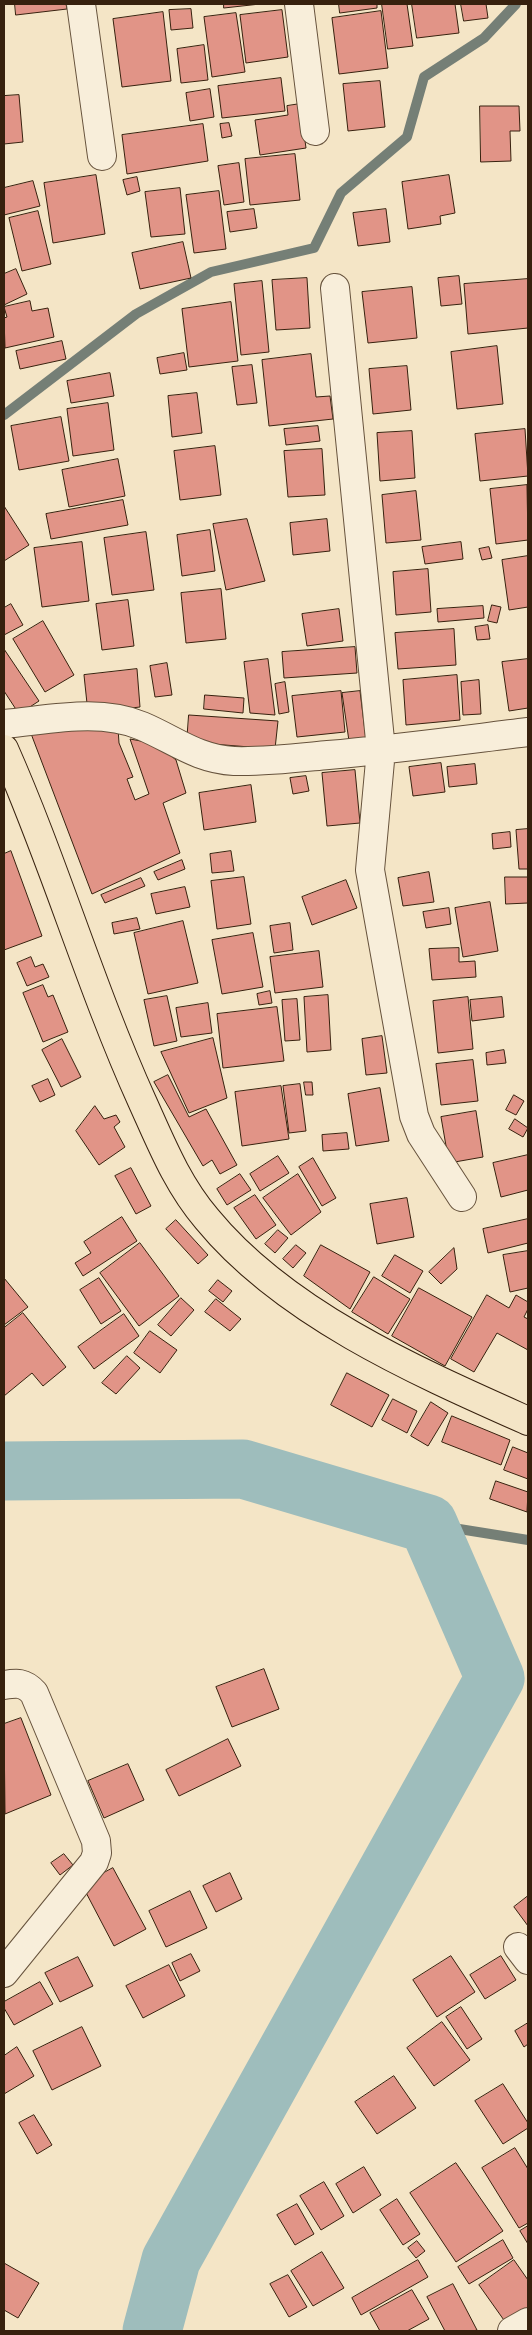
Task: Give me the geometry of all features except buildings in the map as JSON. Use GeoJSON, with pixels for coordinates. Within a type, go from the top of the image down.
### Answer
{"type":"FeatureCollection","features":[{"type":"Feature","properties":{"kind":"highway"},"geometry":{"type":"LineString","coordinates":[[4,749],[28,804],[122,1056],[178,1181],[207,1220],[267,1279],[341,1328],[439,1382],[528,1421]]}},
{"type":"Feature","properties":{"kind":"street"},"geometry":{"type":"LineString","coordinates":[[81,4],[102,156]]}},
{"type":"Feature","properties":{"kind":"street"},"geometry":{"type":"LineString","coordinates":[[299,4],[316,132]]}},
{"type":"Feature","properties":{"kind":"street"},"geometry":{"type":"LineString","coordinates":[[335,288],[380,750],[370,870],[414,1116],[421,1134],[462,1197]]}},
{"type":"Feature","properties":{"kind":"street"},"geometry":{"type":"LineString","coordinates":[[4,724],[82,716],[120,719],[142,726],[202,756],[234,761],[380,750],[528,732]]}},
{"type":"Feature","properties":{"kind":"street"},"geometry":{"type":"LineString","coordinates":[[4,1685],[20,1682],[34,1693],[96,1841],[97,1853],[94,1862],[4,1973]]}},
{"type":"Feature","properties":{"kind":"street"},"geometry":{"type":"LineString","coordinates":[[512,2331],[528,2322]]}},
{"type":"Feature","properties":{"kind":"waterway"},"geometry":{"type":"LineString","coordinates":[[4,415],[136,314],[211,272],[314,248],[341,193],[407,137],[424,77],[484,38],[516,4]]}},
{"type":"Feature","properties":{"kind":"waterway"},"geometry":{"type":"LineString","coordinates":[[4,1471],[243,1469],[428,1524],[495,1678],[171,2260],[152,2331]]}},
{"type":"Feature","properties":{"kind":"waterway"},"geometry":{"type":"LineString","coordinates":[[428,1524],[528,1540]]}}]}
